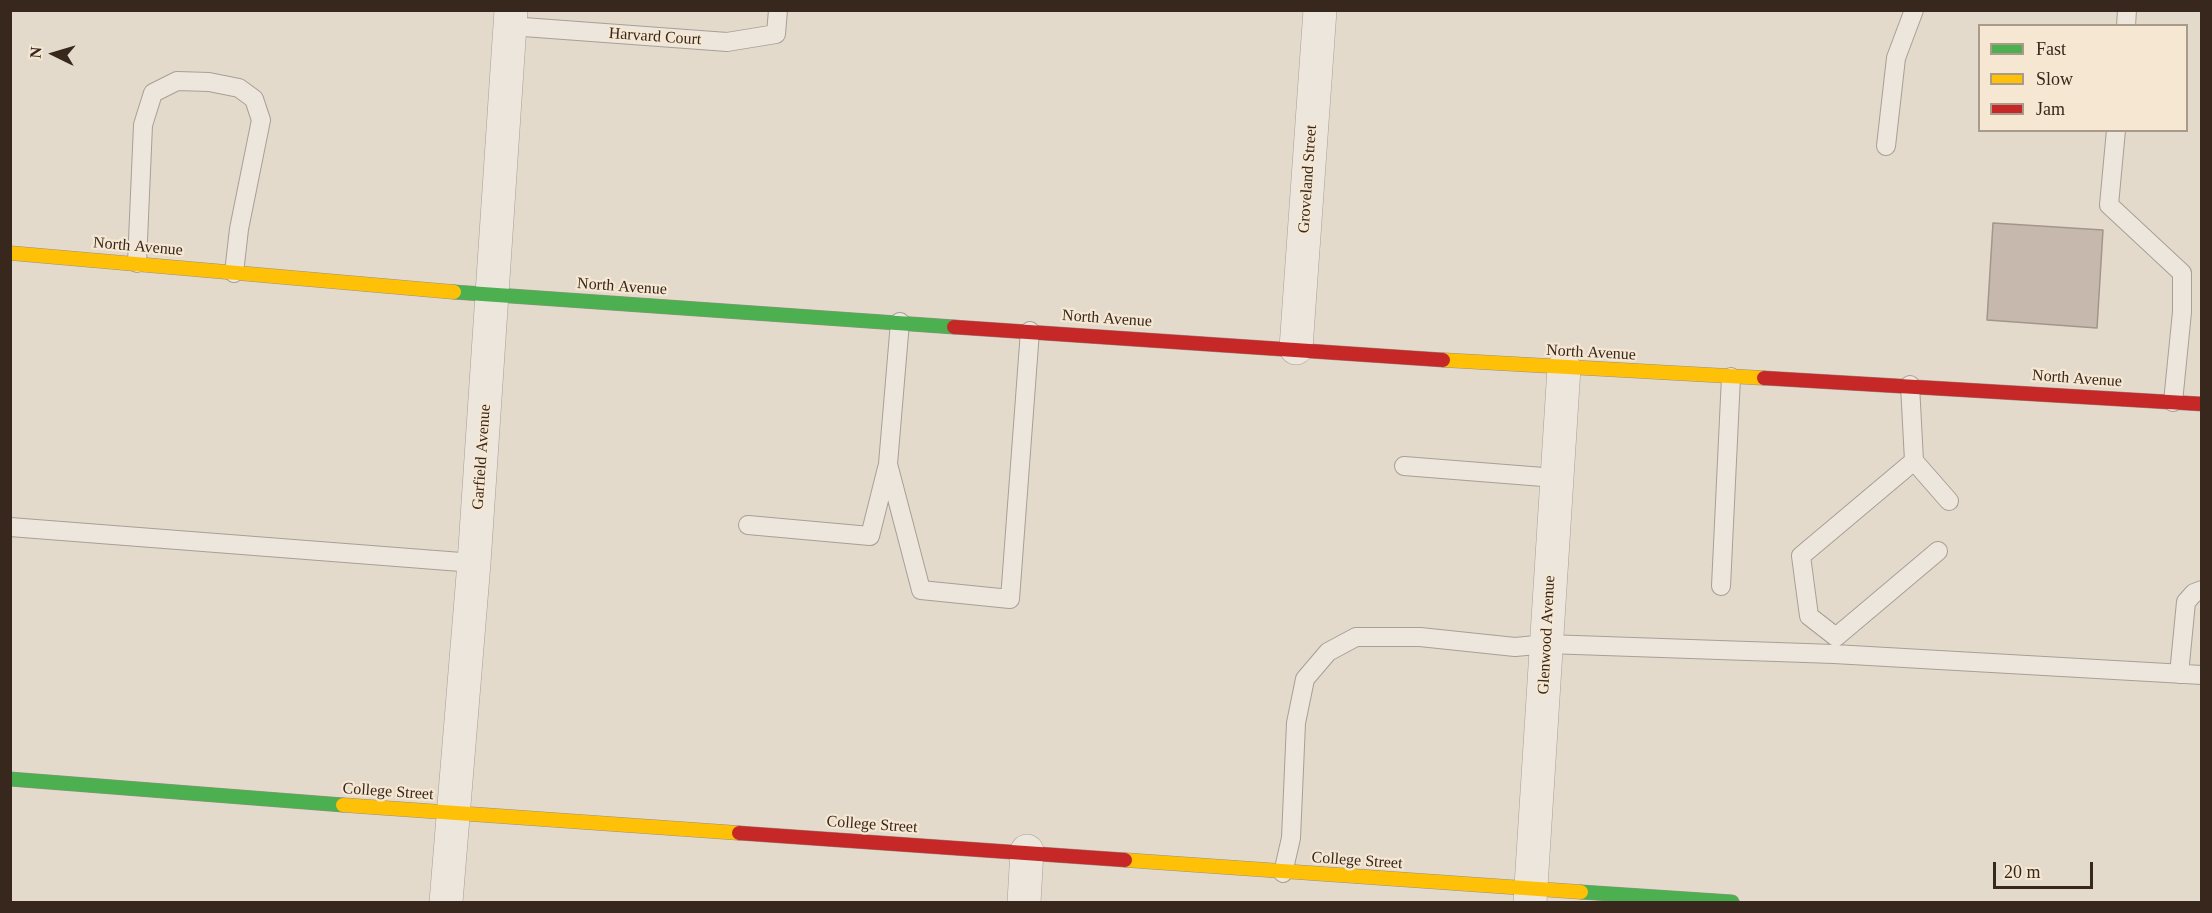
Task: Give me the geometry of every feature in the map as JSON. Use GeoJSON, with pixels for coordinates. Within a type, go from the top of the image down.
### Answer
{"type":"FeatureCollection","features":[{"type":"Feature","properties":{"kind":"street","name":"Groveland Street"},"geometry":{"type":"LineString","coordinates":[[1296,348],[1320,10]]}},
{"type":"Feature","properties":{"kind":"street","name":"Garfield Avenue"},"geometry":{"type":"LineString","coordinates":[[446,903],[494,296],[511,18]]}},
{"type":"Feature","properties":{"kind":"street","name":"North Avenue"},"geometry":{"type":"LineString","coordinates":[[10,253],[494,296],[1296,348],[1564,368],[1910,385],[2202,404]]}},
{"type":"Feature","properties":{"kind":"street","name":"Glenwood Avenue"},"geometry":{"type":"LineString","coordinates":[[1530,896],[1564,368]]}},
{"type":"Feature","properties":{"kind":"street","name":"College Street"},"geometry":{"type":"LineString","coordinates":[[10,779],[452,813],[1027,851],[1530,896],[1732,903]]}},
{"type":"Feature","properties":{"kind":"street"},"geometry":{"type":"LineString","coordinates":[[1024,903],[1027,851]]}},
{"type":"Feature","properties":{"kind":"lane","name":"Harvard Court"},"geometry":{"type":"LineString","coordinates":[[511,18],[727,42],[777,34],[778,10]]}},
{"type":"Feature","properties":{"kind":"lane"},"geometry":{"type":"LineString","coordinates":[[1886,146],[1896,58],[1914,10]]}},
{"type":"Feature","properties":{"kind":"lane"},"geometry":{"type":"LineString","coordinates":[[137,263],[143,125],[153,93],[177,81],[209,82],[239,88],[254,99],[261,120],[239,229],[234,273]]}},
{"type":"Feature","properties":{"kind":"lane"},"geometry":{"type":"LineString","coordinates":[[2116,132],[2109,205],[2182,273],[2182,312],[2173,402]]}},
{"type":"Feature","properties":{"kind":"lane"},"geometry":{"type":"LineString","coordinates":[[747,525],[870,536],[888,464],[900,322]]}},
{"type":"Feature","properties":{"kind":"lane"},"geometry":{"type":"LineString","coordinates":[[888,464],[921,590],[1010,599],[1030,331]]}},
{"type":"Feature","properties":{"kind":"lane"},"geometry":{"type":"LineString","coordinates":[[1720,586],[1731,377]]}},
{"type":"Feature","properties":{"kind":"lane"},"geometry":{"type":"LineString","coordinates":[[1910,385],[1914,460],[1949,501]]}},
{"type":"Feature","properties":{"kind":"lane"},"geometry":{"type":"LineString","coordinates":[[1835,645],[1809,616],[1801,556],[1914,460]]}},
{"type":"Feature","properties":{"kind":"lane"},"geometry":{"type":"LineString","coordinates":[[1404,466],[1556,478]]}},
{"type":"Feature","properties":{"kind":"lane"},"geometry":{"type":"LineString","coordinates":[[10,527],[474,563]]}},
{"type":"Feature","properties":{"kind":"lane"},"geometry":{"type":"LineString","coordinates":[[1835,645],[1938,551]]}},
{"type":"Feature","properties":{"kind":"lane"},"geometry":{"type":"LineString","coordinates":[[2179,674],[2186,602],[2194,593],[2202,590]]}},
{"type":"Feature","properties":{"kind":"lane"},"geometry":{"type":"LineString","coordinates":[[1283,873],[1292,838],[1296,723],[1305,679],[1328,652],[1356,637],[1420,637],[1515,647],[1547,644],[1835,645],[2202,675]]}},
{"type":"Feature","properties":{"kind":"building"},"geometry":{"type":"Polygon","coordinates":[[[1993,223],[2103,230],[2097,328],[1987,320],[1993,223]]]}},
{"type":"Feature","properties":{"kind":"traffic: fast"},"geometry":{"type":"LineString","coordinates":[[454,292],[954,327]]}},
{"type":"Feature","properties":{"kind":"traffic: fast"},"geometry":{"type":"LineString","coordinates":[[10,779],[343,805]]}},
{"type":"Feature","properties":{"kind":"traffic: fast"},"geometry":{"type":"LineString","coordinates":[[1581,892],[1732,902]]}},
{"type":"Feature","properties":{"kind":"traffic: slow"},"geometry":{"type":"LineString","coordinates":[[10,253],[454,292]]}},
{"type":"Feature","properties":{"kind":"traffic: slow"},"geometry":{"type":"LineString","coordinates":[[1443,360],[1764,378]]}},
{"type":"Feature","properties":{"kind":"traffic: slow"},"geometry":{"type":"LineString","coordinates":[[343,805],[739,833]]}},
{"type":"Feature","properties":{"kind":"traffic: slow"},"geometry":{"type":"LineString","coordinates":[[1125,860],[1581,892]]}},
{"type":"Feature","properties":{"kind":"traffic: jam"},"geometry":{"type":"LineString","coordinates":[[954,327],[1443,360]]}},
{"type":"Feature","properties":{"kind":"traffic: jam"},"geometry":{"type":"LineString","coordinates":[[1764,378],[2202,404]]}},
{"type":"Feature","properties":{"kind":"traffic: jam"},"geometry":{"type":"LineString","coordinates":[[739,833],[1125,860]]}}]}
